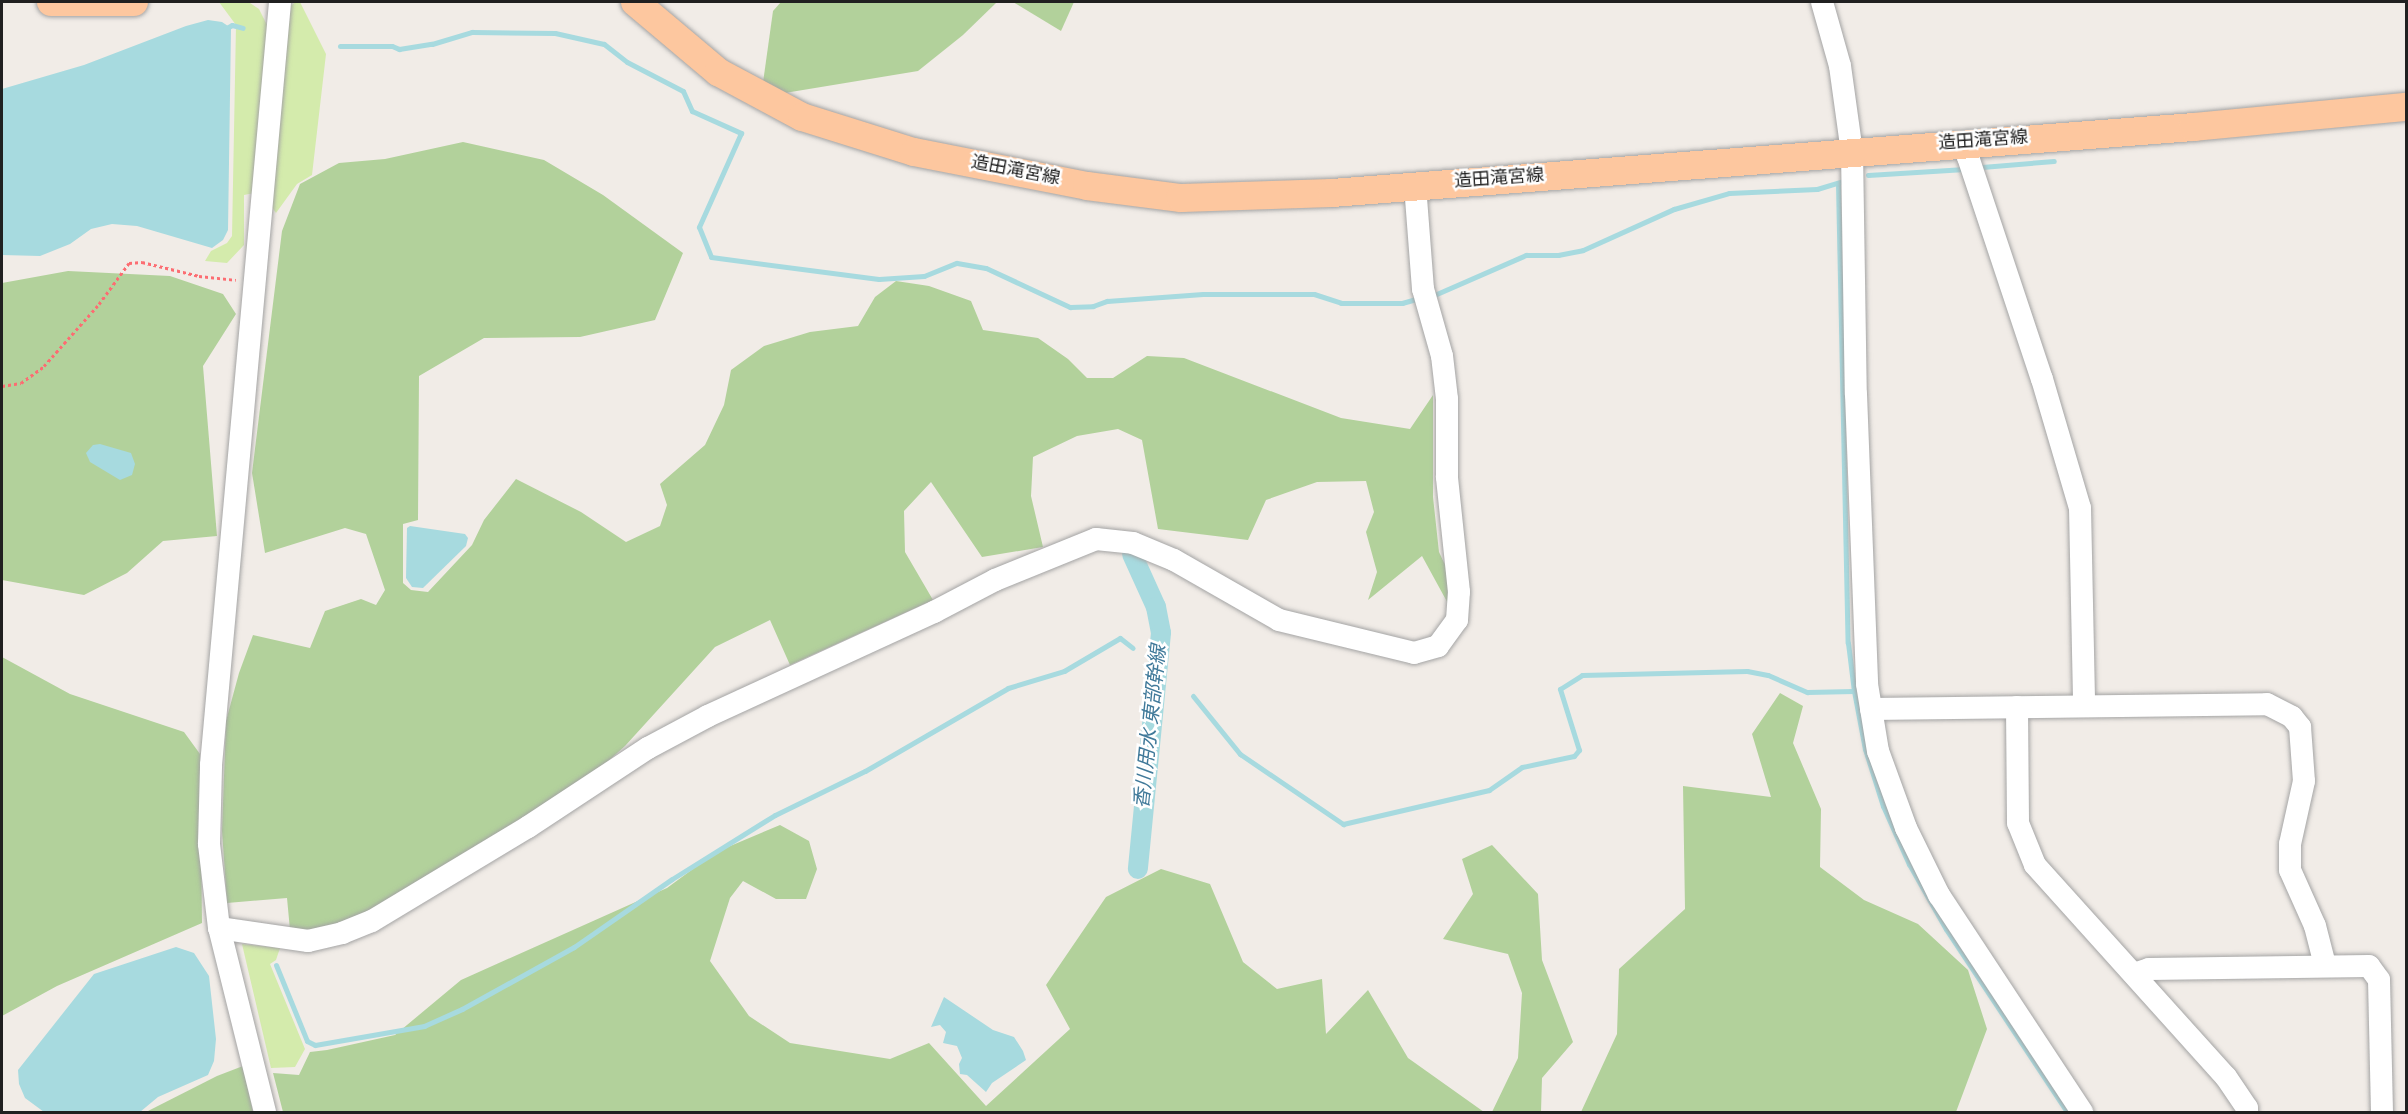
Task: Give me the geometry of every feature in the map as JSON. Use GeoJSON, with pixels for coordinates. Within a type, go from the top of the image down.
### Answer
{"type":"FeatureCollection","features":[{"type":"Feature","properties":{"kind":"main road"},"geometry":{"type":"LineString","coordinates":[[51,2],[134,2]]}},
{"type":"Feature","properties":{"kind":"main road","name":"造田滝宮線"},"geometry":{"type":"LineString","coordinates":[[635,2],[718,72],[802,117],[914,152],[1087,186],[1181,198],[1244,197],[1415,186],[2193,127],[2406,107]]}},
{"type":"Feature","properties":{"kind":"street"},"geometry":{"type":"LineString","coordinates":[[265,1113],[219,928],[208,843],[211,765],[280,2]]}},
{"type":"Feature","properties":{"kind":"street"},"geometry":{"type":"LineString","coordinates":[[1822,2],[1840,66],[1852,152],[1856,394],[1867,684],[1878,751],[1906,828],[1939,895],[2082,1113]]}},
{"type":"Feature","properties":{"kind":"street"},"geometry":{"type":"LineString","coordinates":[[1966,143],[1968,157],[2042,379],[2080,508],[2084,706]]}},
{"type":"Feature","properties":{"kind":"street"},"geometry":{"type":"LineString","coordinates":[[219,928],[308,941],[342,933],[372,921],[528,827],[648,748],[708,716],[934,612],[994,580],[1096,539],[1133,543],[1174,560],[1279,620],[1414,653],[1438,646],[1457,620],[1459,592],[1447,477],[1442,356],[1425,298],[1415,186]]}},
{"type":"Feature","properties":{"kind":"street"},"geometry":{"type":"LineString","coordinates":[[1871,709],[2267,704],[2292,717],[2300,727],[2304,781],[2290,844],[2290,870],[2315,927],[2325,965]]}},
{"type":"Feature","properties":{"kind":"street"},"geometry":{"type":"LineString","coordinates":[[2018,707],[2018,824],[2035,865],[2226,1077],[2247,1108],[2247,1113]]}},
{"type":"Feature","properties":{"kind":"street"},"geometry":{"type":"LineString","coordinates":[[2134,974],[2148,969],[2369,966],[2379,980],[2382,1113]]}},
{"type":"Feature","properties":{"kind":"path"},"geometry":{"type":"LineString","coordinates":[[2,386],[21,383],[44,366],[99,304],[129,263],[142,262],[200,276],[254,282]]}},
{"type":"Feature","properties":{"kind":"green space"},"geometry":{"type":"Polygon","coordinates":[[[219,2],[250,3],[259,9],[268,27],[254,193],[244,195],[244,245],[227,263],[205,261],[211,251],[227,243],[232,236],[236,25],[219,2]]]}},
{"type":"Feature","properties":{"kind":"green space"},"geometry":{"type":"Polygon","coordinates":[[[295,2],[300,2],[326,54],[312,175],[297,184],[276,213],[268,202],[291,6],[295,2]]]}},
{"type":"Feature","properties":{"kind":"green space"},"geometry":{"type":"Polygon","coordinates":[[[781,2],[997,2],[963,35],[918,71],[761,97],[773,11],[781,2]]]}},
{"type":"Feature","properties":{"kind":"green space"},"geometry":{"type":"Polygon","coordinates":[[[1013,2],[1074,2],[1061,31],[1013,2]]]}},
{"type":"Feature","properties":{"kind":"green space"},"geometry":{"type":"Polygon","coordinates":[[[463,142],[544,160],[603,195],[683,253],[655,320],[580,337],[484,338],[419,376],[418,520],[403,524],[403,583],[411,590],[428,592],[472,545],[484,520],[516,479],[581,512],[626,542],[660,526],[667,505],[660,484],[705,445],[724,405],[731,370],[764,346],[810,332],[858,326],[875,297],[896,281],[929,286],[971,301],[983,330],[1038,338],[1068,359],[1087,378],[1113,378],[1147,356],[1184,358],[1341,418],[1410,429],[1433,395],[1433,497],[1439,552],[1447,569],[1451,609],[1422,556],[1368,600],[1377,572],[1366,532],[1374,512],[1366,481],[1317,482],[1266,500],[1248,540],[1158,529],[1142,440],[1118,429],[1077,436],[1033,457],[1031,496],[1043,547],[982,557],[931,482],[904,511],[905,552],[933,600],[790,665],[770,620],[715,647],[625,746],[588,779],[382,906],[310,934],[290,930],[287,898],[227,903],[222,831],[226,721],[239,673],[253,635],[310,648],[325,611],[361,599],[376,605],[385,590],[366,534],[345,528],[265,553],[252,473],[282,231],[300,184],[339,163],[385,159],[463,142]]]}},
{"type":"Feature","properties":{"kind":"green space"},"geometry":{"type":"Polygon","coordinates":[[[68,271],[170,276],[223,294],[236,314],[203,366],[217,536],[163,541],[127,573],[84,595],[2,580],[2,283],[68,271]]]}},
{"type":"Feature","properties":{"kind":"green space"},"geometry":{"type":"Polygon","coordinates":[[[2,657],[70,694],[184,732],[200,754],[202,923],[57,986],[2,1016],[2,657]]]}},
{"type":"Feature","properties":{"kind":"green space"},"geometry":{"type":"Polygon","coordinates":[[[1780,693],[1803,706],[1793,743],[1821,809],[1820,867],[1864,900],[1918,924],[1968,970],[1987,1029],[1956,1112],[1581,1112],[1617,1034],[1619,969],[1685,909],[1683,786],[1771,797],[1752,734],[1780,693]]]}},
{"type":"Feature","properties":{"kind":"green space"},"geometry":{"type":"Polygon","coordinates":[[[780,825],[809,841],[817,869],[806,899],[776,899],[743,881],[730,898],[710,961],[749,1016],[790,1043],[890,1059],[929,1043],[986,1106],[1070,1029],[1046,985],[1106,897],[1161,869],[1210,884],[1243,962],[1277,989],[1322,979],[1326,1034],[1368,990],[1408,1058],[1484,1112],[283,1112],[273,1073],[299,1075],[310,1052],[395,1035],[461,980],[667,888],[716,852],[780,825]]]}},
{"type":"Feature","properties":{"kind":"green space"},"geometry":{"type":"Polygon","coordinates":[[[1492,845],[1538,894],[1542,960],[1573,1042],[1542,1078],[1541,1112],[1492,1112],[1518,1058],[1522,993],[1508,954],[1443,939],[1473,894],[1462,859],[1492,845]]]}},
{"type":"Feature","properties":{"kind":"green space"},"geometry":{"type":"Polygon","coordinates":[[[242,944],[280,948],[276,960],[270,964],[305,1049],[295,1067],[271,1068],[242,944]]]}},
{"type":"Feature","properties":{"kind":"green space"},"geometry":{"type":"Polygon","coordinates":[[[243,1066],[253,1112],[146,1112],[217,1076],[243,1066]]]}},
{"type":"Feature","properties":{"kind":"water"},"geometry":{"type":"Polygon","coordinates":[[[208,20],[222,22],[231,28],[228,230],[223,240],[212,248],[137,226],[112,224],[91,229],[70,244],[40,256],[2,255],[2,89],[84,65],[186,26],[208,20]]]}},
{"type":"Feature","properties":{"kind":"water"},"geometry":{"type":"Polygon","coordinates":[[[100,444],[131,453],[135,464],[132,475],[120,480],[90,462],[86,453],[93,445],[100,444]]]}},
{"type":"Feature","properties":{"kind":"water"},"geometry":{"type":"Polygon","coordinates":[[[410,526],[465,534],[468,538],[466,546],[423,588],[412,587],[406,578],[407,528],[410,526]]]}},
{"type":"Feature","properties":{"kind":"water"},"geometry":{"type":"Polygon","coordinates":[[[176,947],[194,953],[209,976],[216,1039],[214,1061],[208,1075],[158,1097],[140,1112],[44,1112],[25,1098],[19,1084],[18,1070],[94,974],[176,947]]]}},
{"type":"Feature","properties":{"kind":"water"},"geometry":{"type":"Polygon","coordinates":[[[944,997],[993,1030],[1014,1037],[1023,1051],[1026,1060],[992,1083],[986,1092],[967,1075],[960,1074],[959,1064],[962,1058],[957,1046],[943,1043],[946,1032],[940,1025],[931,1027],[944,997]]]}},
{"type":"Feature","properties":{"kind":"waterway"},"geometry":{"type":"LineString","coordinates":[[225,29],[232,25],[243,28]]}},
{"type":"Feature","properties":{"kind":"waterway"},"geometry":{"type":"LineString","coordinates":[[340,46],[392,46],[399,49],[432,44],[472,32],[555,33],[604,44],[627,62],[683,91],[692,111],[741,133],[699,227],[711,257],[879,279],[924,276],[957,263],[986,268],[1070,307],[1093,306],[1107,301],[1203,294],[1314,294],[1341,303],[1402,303],[1420,298]]}},
{"type":"Feature","properties":{"kind":"waterway"},"geometry":{"type":"LineString","coordinates":[[1982,167],[2054,161]]}},
{"type":"Feature","properties":{"kind":"waterway"},"geometry":{"type":"LineString","coordinates":[[1868,175],[1965,169]]}},
{"type":"Feature","properties":{"kind":"waterway"},"geometry":{"type":"LineString","coordinates":[[1432,296],[1526,255],[1558,255],[1583,250],[1674,209],[1729,193],[1817,189],[1843,181]]}},
{"type":"Feature","properties":{"kind":"waterway"},"geometry":{"type":"LineString","coordinates":[[1838,184],[1848,643],[1865,749],[1883,806],[1909,864],[1946,929],[2067,1112]]}},
{"type":"Feature","properties":{"kind":"waterway","name":"香川用水 東部幹線"},"geometry":{"type":"LineString","coordinates":[[1132,554],[1156,607],[1161,633],[1138,869]]}},
{"type":"Feature","properties":{"kind":"waterway"},"geometry":{"type":"LineString","coordinates":[[276,965],[307,1041],[315,1045],[424,1026],[462,1009],[574,947],[672,879],[775,815],[865,771],[1008,688],[1064,671],[1120,638],[1133,648]]}},
{"type":"Feature","properties":{"kind":"waterway"},"geometry":{"type":"LineString","coordinates":[[1193,696],[1240,754],[1343,824],[1489,790],[1522,767],[1574,756],[1579,750],[1560,689],[1582,675],[1747,671],[1768,675],[1807,692],[1854,691]]}}]}
